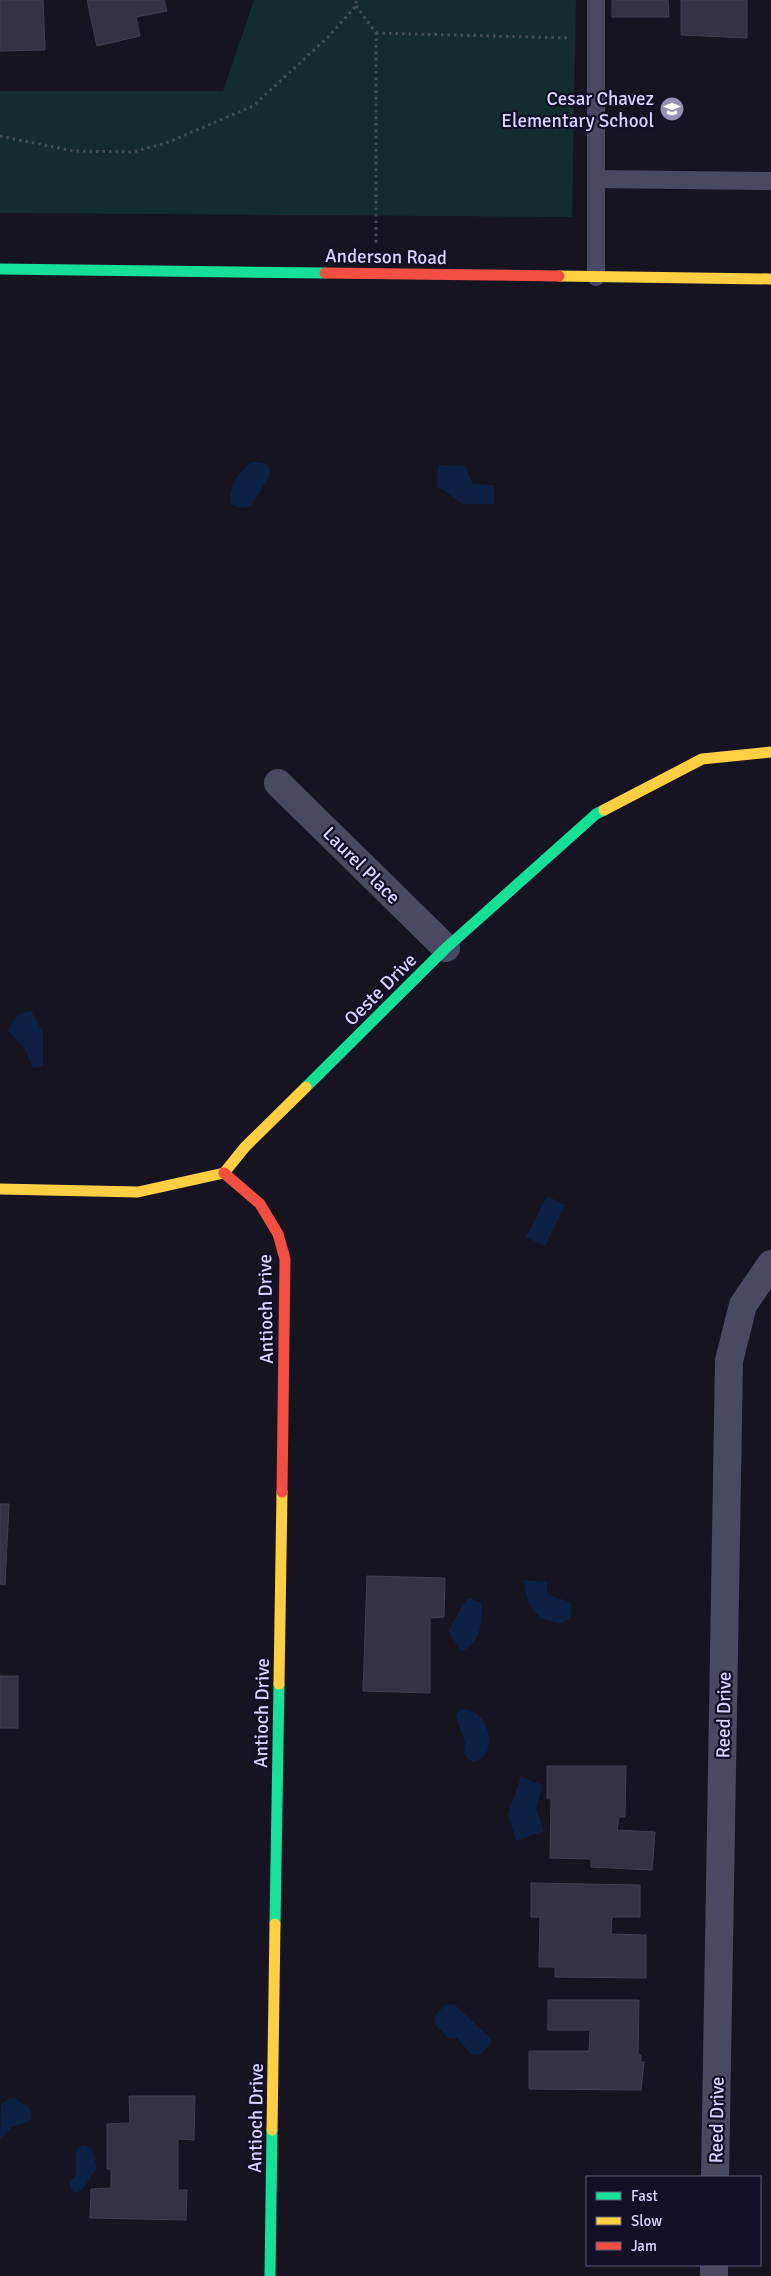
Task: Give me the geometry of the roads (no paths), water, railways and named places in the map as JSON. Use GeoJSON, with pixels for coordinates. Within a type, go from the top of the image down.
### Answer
{"type":"FeatureCollection","features":[{"type":"Feature","properties":{"kind":"street","name":"Anderson Road"},"geometry":{"type":"LineString","coordinates":[[0,269],[771,278]]}},
{"type":"Feature","properties":{"kind":"street","name":"Oeste Drive"},"geometry":{"type":"LineString","coordinates":[[224,1173],[245,1147],[446,948],[596,814],[702,759],[771,752]]}},
{"type":"Feature","properties":{"kind":"street","name":"Laurel Place"},"geometry":{"type":"LineString","coordinates":[[278,783],[446,948]]}},
{"type":"Feature","properties":{"kind":"street"},"geometry":{"type":"LineString","coordinates":[[0,1189],[138,1192],[224,1173]]}},
{"type":"Feature","properties":{"kind":"street","name":"Antioch Drive"},"geometry":{"type":"LineString","coordinates":[[224,1173],[260,1204],[278,1234],[285,1259],[270,2276]]}},
{"type":"Feature","properties":{"kind":"street","name":"Reed Drive"},"geometry":{"type":"LineString","coordinates":[[715,2176],[729,1361],[743,1305],[771,1264]]}},
{"type":"Feature","properties":{"kind":"lane"},"geometry":{"type":"LineString","coordinates":[[596,0],[596,277]]}},
{"type":"Feature","properties":{"kind":"lane"},"geometry":{"type":"LineString","coordinates":[[596,179],[771,181]]}},
{"type":"Feature","properties":{"kind":"water"},"geometry":{"type":"Polygon","coordinates":[[[253,462],[266,464],[270,469],[269,477],[251,506],[238,507],[230,503],[233,486],[244,468],[253,462]]]}},
{"type":"Feature","properties":{"kind":"water"},"geometry":{"type":"Polygon","coordinates":[[[438,465],[465,466],[473,484],[494,485],[494,504],[463,504],[437,486],[438,465]]]}},
{"type":"Feature","properties":{"kind":"water"},"geometry":{"type":"Polygon","coordinates":[[[31,1011],[43,1032],[43,1066],[33,1068],[25,1049],[8,1031],[18,1014],[31,1011]]]}},
{"type":"Feature","properties":{"kind":"water"},"geometry":{"type":"Polygon","coordinates":[[[547,1196],[565,1205],[545,1246],[526,1237],[547,1196]]]}},
{"type":"Feature","properties":{"kind":"water"},"geometry":{"type":"Polygon","coordinates":[[[524,1580],[547,1582],[549,1595],[570,1602],[572,1611],[569,1619],[560,1623],[543,1619],[538,1615],[533,1610],[527,1597],[524,1580]]]}},
{"type":"Feature","properties":{"kind":"water"},"geometry":{"type":"Polygon","coordinates":[[[470,1598],[481,1603],[481,1624],[473,1643],[462,1651],[451,1636],[449,1629],[466,1600],[470,1598]]]}},
{"type":"Feature","properties":{"kind":"water"},"geometry":{"type":"Polygon","coordinates":[[[463,1709],[473,1711],[486,1726],[489,1746],[486,1754],[480,1760],[471,1761],[464,1754],[465,1742],[456,1717],[457,1713],[463,1709]]]}},
{"type":"Feature","properties":{"kind":"water"},"geometry":{"type":"Polygon","coordinates":[[[521,1777],[543,1785],[536,1809],[544,1831],[516,1841],[508,1814],[521,1777]]]}},
{"type":"Feature","properties":{"kind":"water"},"geometry":{"type":"Polygon","coordinates":[[[454,2004],[491,2039],[490,2045],[479,2055],[471,2054],[457,2038],[448,2038],[434,2023],[435,2015],[445,2005],[454,2004]]]}},
{"type":"Feature","properties":{"kind":"water"},"geometry":{"type":"Polygon","coordinates":[[[15,2098],[30,2109],[32,2118],[28,2122],[12,2127],[0,2139],[1,2104],[15,2098]]]}},
{"type":"Feature","properties":{"kind":"water"},"geometry":{"type":"Polygon","coordinates":[[[82,2145],[92,2148],[97,2169],[82,2189],[76,2193],[71,2190],[69,2183],[76,2175],[76,2151],[82,2145]]]}},
{"type":"Feature","properties":{"kind":"place","name":"Cesar Chavez Elementary School"},"geometry":{"type":"Point","coordinates":[672,109]}}]}
